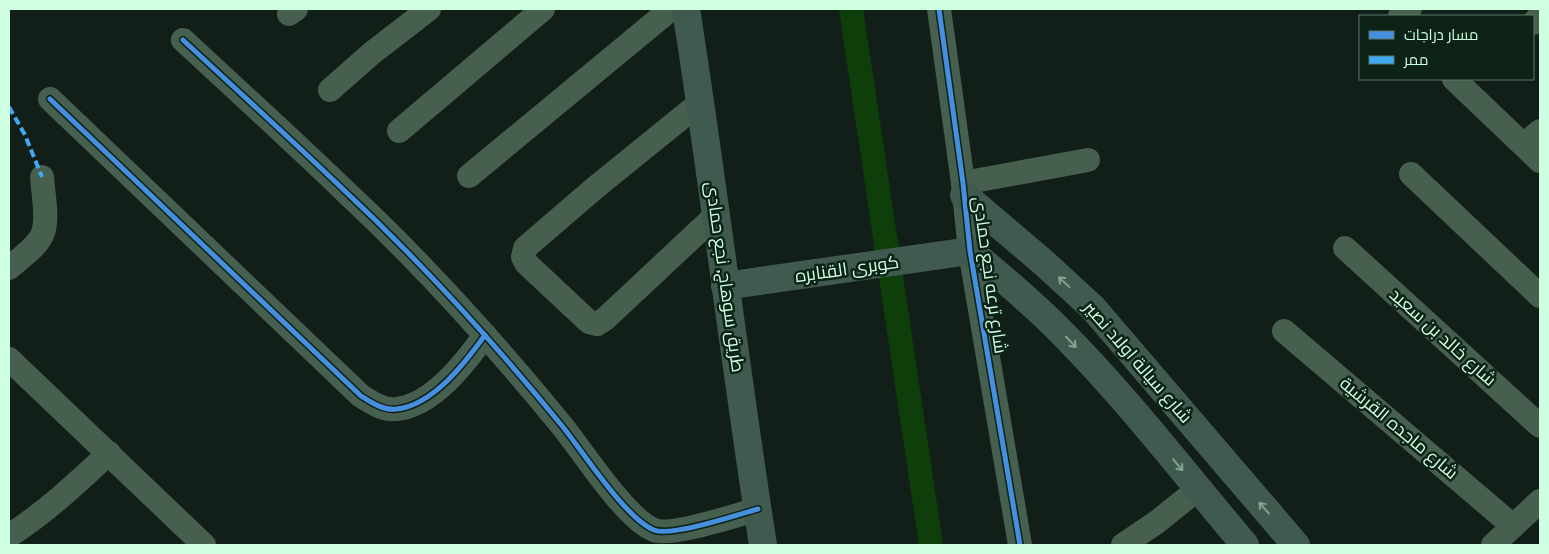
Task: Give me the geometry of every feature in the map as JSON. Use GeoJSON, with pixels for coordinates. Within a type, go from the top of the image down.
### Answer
{"type":"FeatureCollection","features":[{"type":"Feature","properties":{"kind":"main road","name":"طريق سوهاج, نجع حمادى"},"geometry":{"type":"LineString","coordinates":[[686,9],[701,102],[725,286],[763,545]]}},
{"type":"Feature","properties":{"kind":"main road","name":"شارع سيالة اولاد نصير"},"geometry":{"type":"LineString","coordinates":[[963,189],[1093,308],[1296,545]]}},
{"type":"Feature","properties":{"kind":"main road","name":"شارع سيالة اولاد نصير"},"geometry":{"type":"LineString","coordinates":[[970,251],[1003,278],[1067,338],[1126,402],[1244,545]]}},
{"type":"Feature","properties":{"kind":"main road","name":"كوبرى القنابره"},"geometry":{"type":"LineString","coordinates":[[725,286],[970,251]]}},
{"type":"Feature","properties":{"kind":"street"},"geometry":{"type":"LineString","coordinates":[[330,90],[372,53],[429,9]]}},
{"type":"Feature","properties":{"kind":"street"},"geometry":{"type":"LineString","coordinates":[[399,131],[543,9]]}},
{"type":"Feature","properties":{"kind":"street"},"geometry":{"type":"LineString","coordinates":[[470,176],[671,9]]}},
{"type":"Feature","properties":{"kind":"street","name":"شارع ترعه نجع حمادى"},"geometry":{"type":"LineString","coordinates":[[939,9],[970,251],[1020,545]]}},
{"type":"Feature","properties":{"kind":"street"},"geometry":{"type":"LineString","coordinates":[[183,40],[349,194],[404,249],[485,336],[563,427],[621,501],[642,523],[656,531],[678,530],[758,509]]}},
{"type":"Feature","properties":{"kind":"street"},"geometry":{"type":"LineString","coordinates":[[1460,81],[1535,146]]}},
{"type":"Feature","properties":{"kind":"street"},"geometry":{"type":"LineString","coordinates":[[50,99],[361,396],[376,406],[396,410],[414,405],[437,390],[458,369],[485,336]]}},
{"type":"Feature","properties":{"kind":"street"},"geometry":{"type":"LineString","coordinates":[[701,102],[596,187],[525,248],[523,257],[526,263],[589,322],[597,324],[605,320],[716,215]]}},
{"type":"Feature","properties":{"kind":"street"},"geometry":{"type":"LineString","coordinates":[[963,189],[1088,160]]}},
{"type":"Feature","properties":{"kind":"street"},"geometry":{"type":"LineString","coordinates":[[1411,174],[1540,296]]}},
{"type":"Feature","properties":{"kind":"street"},"geometry":{"type":"LineString","coordinates":[[9,268],[36,245],[42,235],[45,224],[42,177]]}},
{"type":"Feature","properties":{"kind":"street","name":"شارع خالد بن سعيد"},"geometry":{"type":"LineString","coordinates":[[1345,248],[1540,426]]}},
{"type":"Feature","properties":{"kind":"street","name":"شارع ماجده القرشية"},"geometry":{"type":"LineString","coordinates":[[1284,331],[1513,526]]}},
{"type":"Feature","properties":{"kind":"street"},"geometry":{"type":"LineString","coordinates":[[13,371],[109,453],[204,545]]}},
{"type":"Feature","properties":{"kind":"street"},"geometry":{"type":"LineString","coordinates":[[9,536],[37,517],[69,491],[109,453]]}},
{"type":"Feature","properties":{"kind":"street"},"geometry":{"type":"LineString","coordinates":[[1123,545],[1157,522],[1198,489]]}},
{"type":"Feature","properties":{"kind":"street"},"geometry":{"type":"LineString","coordinates":[[1493,545],[1540,501]]}},
{"type":"Feature","properties":{"kind":"waterway"},"geometry":{"type":"LineString","coordinates":[[851,9],[931,545]]}},
{"type":"Feature","properties":{"kind":"marked path"},"geometry":{"type":"LineString","coordinates":[[9,107],[25,135],[42,177]]}},
{"type":"Feature","properties":{"kind":"cycle path"},"geometry":{"type":"LineString","coordinates":[[939,9],[963,183],[970,251],[1020,545]]}},
{"type":"Feature","properties":{"kind":"cycle path"},"geometry":{"type":"LineString","coordinates":[[183,40],[405,249],[512,366],[563,427],[618,499],[643,523],[654,530],[674,531],[758,509]]}},
{"type":"Feature","properties":{"kind":"cycle path"},"geometry":{"type":"LineString","coordinates":[[50,99],[361,396],[374,404],[387,409],[397,409],[423,400],[458,370],[485,335]]}}]}
